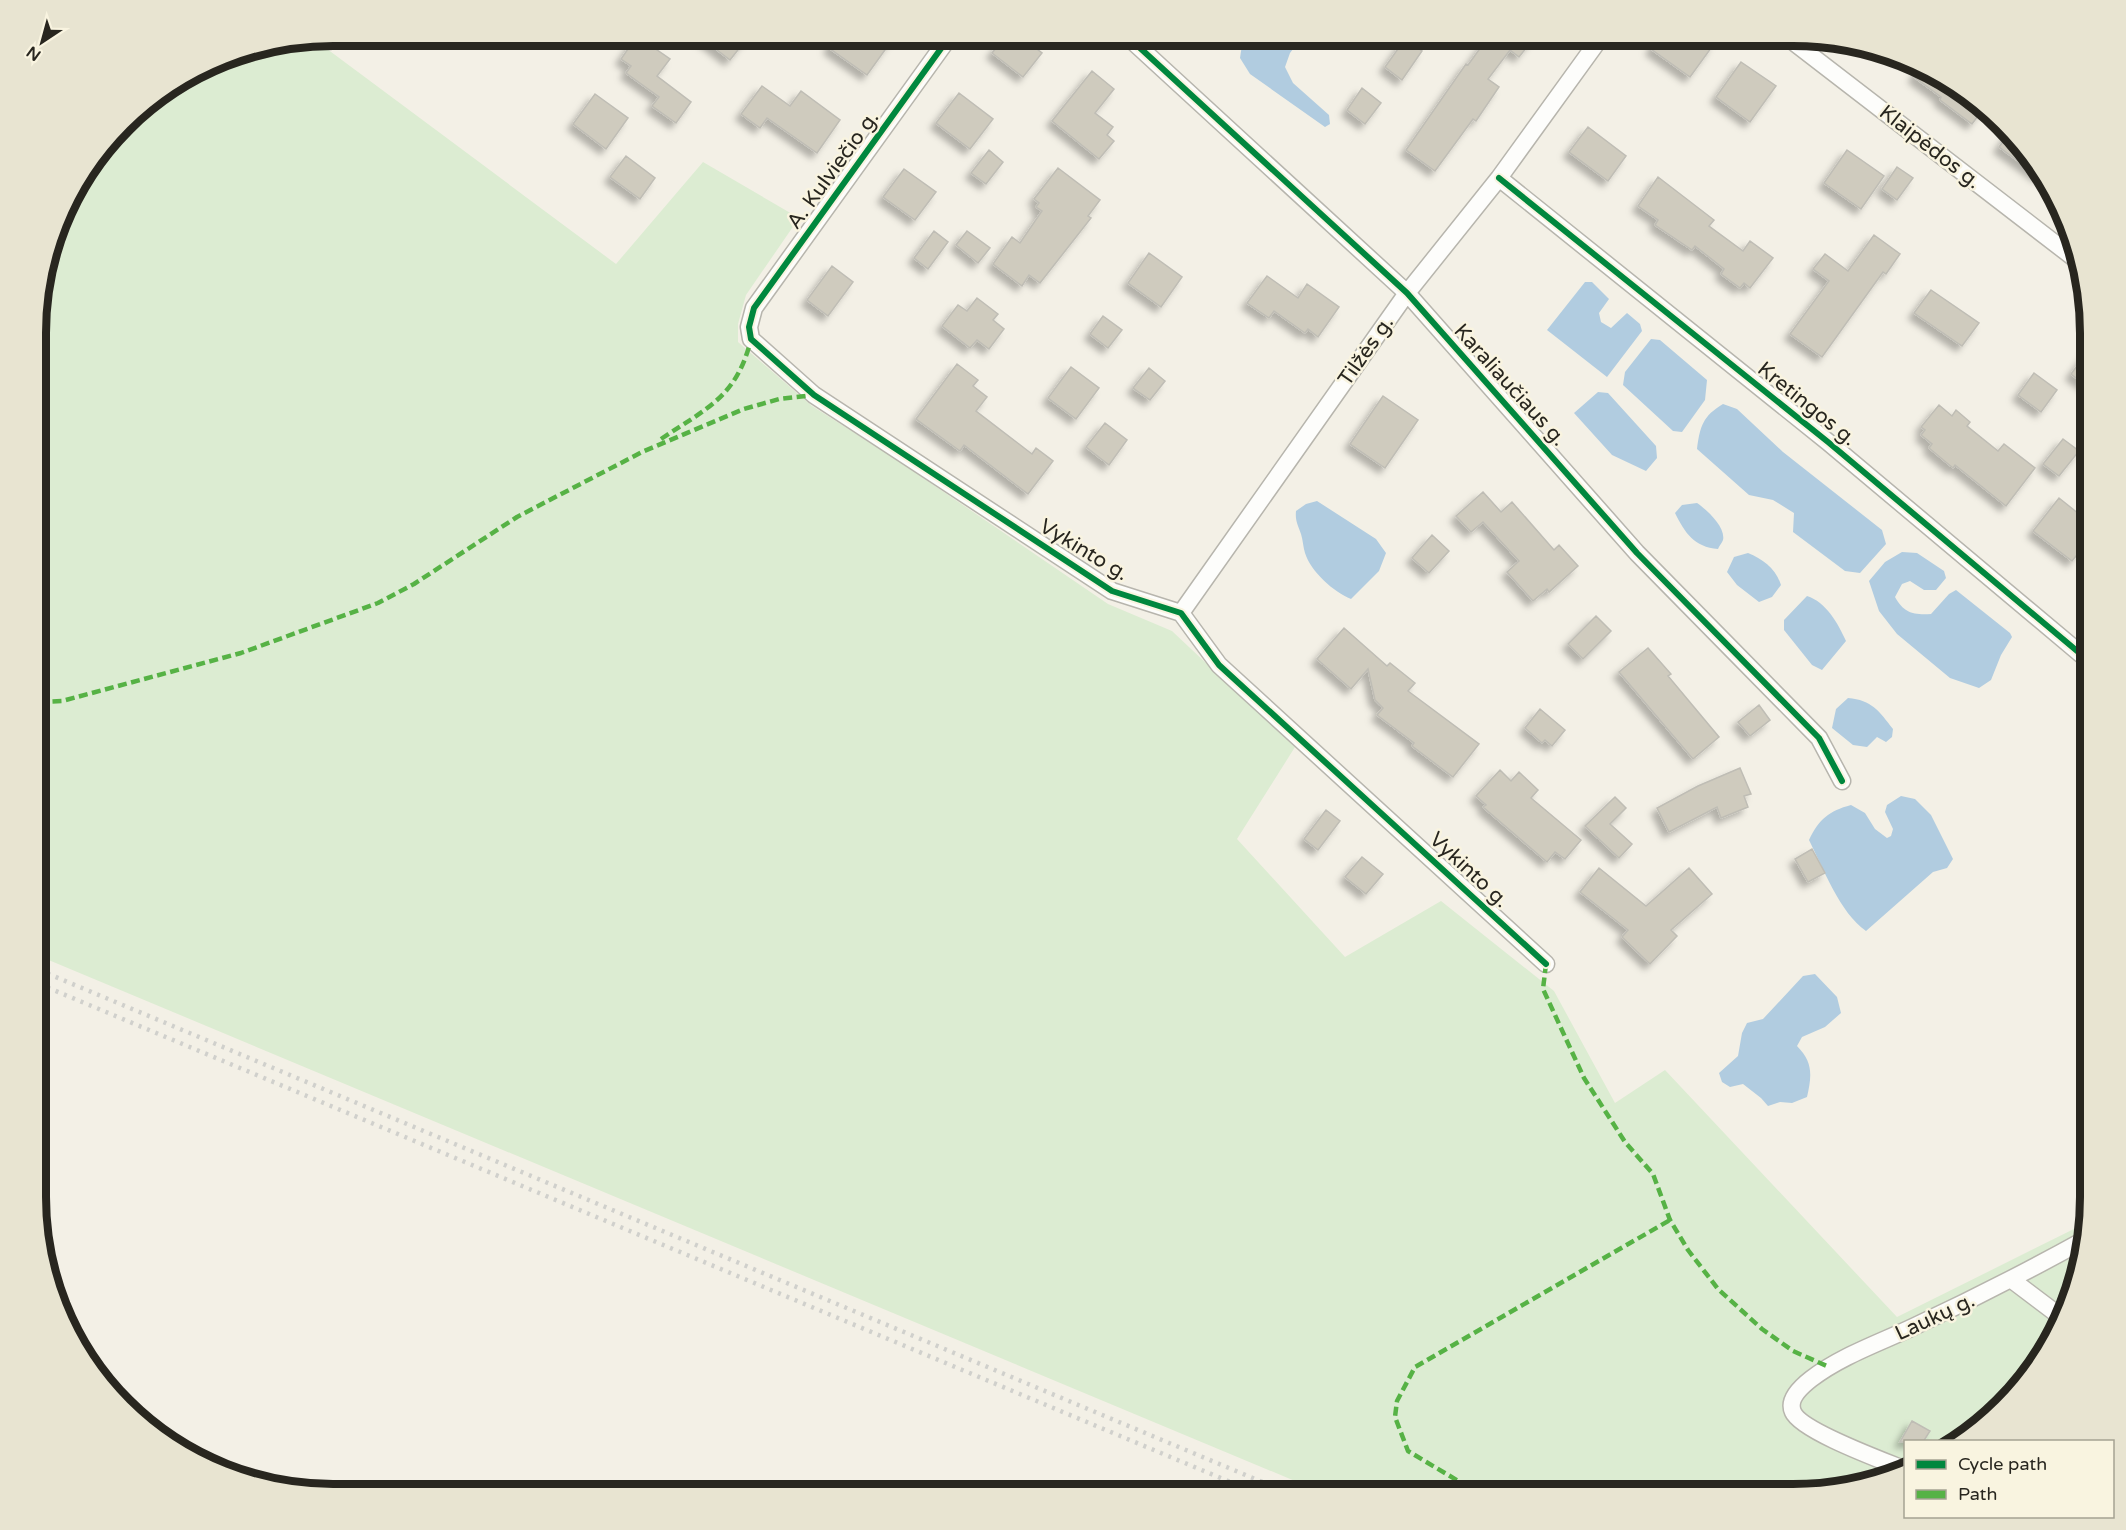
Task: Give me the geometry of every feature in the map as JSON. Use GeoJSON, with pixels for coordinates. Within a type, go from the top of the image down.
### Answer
{"type":"FeatureCollection","features":[{"type":"Feature","properties":{"kind":"street","name":"A. Kulviečio g."},"geometry":{"type":"LineString","coordinates":[[749,327],[754,308],[943,46]]}},
{"type":"Feature","properties":{"kind":"street","name":"Karaliaučiaus g."},"geometry":{"type":"LineString","coordinates":[[1138,46],[1407,293],[1637,553],[1819,738],[1842,781]]}},
{"type":"Feature","properties":{"kind":"street","name":"Tilžės g."},"geometry":{"type":"LineString","coordinates":[[1181,613],[1407,293],[1499,178],[1594,46]]}},
{"type":"Feature","properties":{"kind":"street","name":"Klaipėdos g."},"geometry":{"type":"LineString","coordinates":[[1798,46],[2068,253]]}},
{"type":"Feature","properties":{"kind":"street","name":"Kretingos g."},"geometry":{"type":"LineString","coordinates":[[1499,178],[1828,442],[2079,653]]}},
{"type":"Feature","properties":{"kind":"street","name":"Vykinto g."},"geometry":{"type":"LineString","coordinates":[[749,327],[751,339],[824,401],[1112,591],[1181,613],[1219,665],[1546,964]]}},
{"type":"Feature","properties":{"kind":"street","name":"Laukų g."},"geometry":{"type":"LineString","coordinates":[[1893,1465],[1820,1434],[1799,1421],[1792,1412],[1792,1401],[1799,1389],[1829,1367],[2012,1280],[2075,1245]]}},
{"type":"Feature","properties":{"kind":"street"},"geometry":{"type":"LineString","coordinates":[[2012,1280],[2055,1312]]}},
{"type":"Feature","properties":{"kind":"green space"},"geometry":{"type":"Polygon","coordinates":[[[324,47],[616,264],[703,162],[799,218],[746,295],[738,324],[738,342],[812,406],[891,456],[1108,604],[1172,631],[1295,747],[1237,839],[1345,957],[1441,901],[1554,991],[1615,1103],[1665,1070],[1897,1317],[2078,1227],[2070,1270],[2058,1306],[2031,1356],[2008,1386],[1982,1412],[1944,1440],[1904,1440],[1904,1461],[1866,1474],[1830,1481],[1792,1484],[1302,1484],[46,959],[46,334],[49,296],[56,260],[68,224],[85,190],[118,144],[144,118],[190,85],[224,68],[278,52],[324,47]]]}},
{"type":"Feature","properties":{"kind":"water"},"geometry":{"type":"Polygon","coordinates":[[[1242,46],[1295,46],[1285,67],[1293,83],[1329,115],[1330,124],[1325,127],[1250,74],[1240,58],[1242,46]]]}},
{"type":"Feature","properties":{"kind":"water"},"geometry":{"type":"Polygon","coordinates":[[[1585,282],[1592,282],[1609,299],[1599,313],[1601,322],[1611,328],[1627,313],[1640,324],[1642,331],[1607,377],[1547,330],[1585,282]]]}},
{"type":"Feature","properties":{"kind":"water"},"geometry":{"type":"Polygon","coordinates":[[[1651,339],[1660,340],[1707,380],[1705,400],[1682,432],[1673,431],[1623,385],[1625,372],[1651,339]]]}},
{"type":"Feature","properties":{"kind":"water"},"geometry":{"type":"Polygon","coordinates":[[[1598,392],[1608,393],[1656,446],[1657,458],[1646,471],[1612,455],[1574,413],[1598,392]]]}},
{"type":"Feature","properties":{"kind":"water"},"geometry":{"type":"Polygon","coordinates":[[[1723,404],[1737,409],[1783,452],[1882,530],[1886,544],[1860,573],[1845,571],[1793,532],[1794,513],[1773,500],[1749,495],[1697,449],[1704,422],[1723,404]]]}},
{"type":"Feature","properties":{"kind":"water"},"geometry":{"type":"Polygon","coordinates":[[[1317,501],[1376,539],[1386,553],[1379,571],[1351,599],[1337,592],[1324,580],[1312,567],[1305,553],[1296,520],[1296,511],[1306,504],[1317,501]]]}},
{"type":"Feature","properties":{"kind":"water"},"geometry":{"type":"Polygon","coordinates":[[[1697,503],[1710,514],[1721,530],[1723,540],[1718,549],[1710,548],[1691,538],[1675,513],[1682,505],[1697,503]]]}},
{"type":"Feature","properties":{"kind":"water"},"geometry":{"type":"Polygon","coordinates":[[[1902,552],[1917,553],[1944,571],[1946,578],[1936,590],[1924,590],[1910,581],[1902,584],[1895,597],[1906,610],[1919,614],[1931,614],[1949,594],[1956,590],[2010,633],[2012,637],[2001,655],[1991,680],[1979,688],[1950,678],[1897,634],[1879,611],[1869,581],[1885,562],[1902,552]]]}},
{"type":"Feature","properties":{"kind":"water"},"geometry":{"type":"Polygon","coordinates":[[[1748,553],[1768,565],[1776,574],[1781,585],[1772,597],[1759,602],[1737,585],[1727,572],[1734,557],[1748,553]]]}},
{"type":"Feature","properties":{"kind":"water"},"geometry":{"type":"Polygon","coordinates":[[[1807,596],[1826,608],[1846,641],[1822,670],[1812,665],[1784,630],[1784,620],[1807,596]]]}},
{"type":"Feature","properties":{"kind":"water"},"geometry":{"type":"Polygon","coordinates":[[[1848,698],[1863,701],[1874,708],[1893,729],[1892,737],[1886,742],[1877,737],[1867,747],[1853,745],[1832,728],[1836,709],[1848,698]]]}},
{"type":"Feature","properties":{"kind":"water"},"geometry":{"type":"Polygon","coordinates":[[[1901,796],[1915,799],[1931,815],[1953,859],[1947,868],[1933,872],[1866,931],[1840,902],[1809,840],[1826,817],[1851,805],[1865,813],[1875,829],[1887,838],[1891,836],[1893,829],[1885,812],[1887,805],[1901,796]]]}},
{"type":"Feature","properties":{"kind":"water"},"geometry":{"type":"Polygon","coordinates":[[[1815,974],[1837,997],[1841,1013],[1825,1027],[1802,1037],[1797,1046],[1809,1063],[1810,1082],[1807,1097],[1792,1103],[1780,1102],[1768,1106],[1743,1084],[1730,1087],[1722,1082],[1719,1073],[1738,1056],[1742,1033],[1747,1023],[1763,1019],[1803,976],[1815,974]]]}},
{"type":"Feature","properties":{"kind":"building"},"geometry":{"type":"Polygon","coordinates":[[[630,46],[651,46],[670,59],[657,76],[691,102],[676,123],[652,106],[659,97],[626,73],[631,66],[621,59],[630,46]]]}},
{"type":"Feature","properties":{"kind":"building"},"geometry":{"type":"Polygon","coordinates":[[[712,46],[741,46],[730,60],[712,46]]]}},
{"type":"Feature","properties":{"kind":"building"},"geometry":{"type":"Polygon","coordinates":[[[830,46],[888,46],[867,75],[829,48],[830,46]]]}},
{"type":"Feature","properties":{"kind":"building"},"geometry":{"type":"Polygon","coordinates":[[[998,46],[1033,46],[1042,53],[1023,77],[992,53],[998,46]]]}},
{"type":"Feature","properties":{"kind":"building"},"geometry":{"type":"Polygon","coordinates":[[[1400,46],[1415,46],[1422,51],[1402,80],[1385,67],[1400,46]]]}},
{"type":"Feature","properties":{"kind":"building"},"geometry":{"type":"Polygon","coordinates":[[[1482,46],[1528,46],[1519,57],[1510,50],[1488,79],[1499,87],[1476,121],[1473,119],[1435,171],[1406,150],[1466,64],[1468,65],[1482,46]]]}},
{"type":"Feature","properties":{"kind":"building"},"geometry":{"type":"Polygon","coordinates":[[[1653,46],[1713,46],[1690,77],[1651,49],[1653,46]]]}},
{"type":"Feature","properties":{"kind":"building"},"geometry":{"type":"Polygon","coordinates":[[[1741,62],[1776,86],[1750,122],[1716,97],[1741,62]]]}},
{"type":"Feature","properties":{"kind":"building"},"geometry":{"type":"Polygon","coordinates":[[[1092,71],[1114,89],[1095,113],[1113,127],[1107,135],[1114,141],[1099,159],[1052,121],[1092,71]]]}},
{"type":"Feature","properties":{"kind":"building"},"geometry":{"type":"Polygon","coordinates":[[[1915,74],[1936,85],[1979,115],[1972,124],[1914,77],[1915,74]]]}},
{"type":"Feature","properties":{"kind":"building"},"geometry":{"type":"Polygon","coordinates":[[[762,86],[790,106],[801,91],[840,120],[817,153],[767,118],[760,128],[741,114],[762,86]]]}},
{"type":"Feature","properties":{"kind":"building"},"geometry":{"type":"Polygon","coordinates":[[[1362,88],[1381,103],[1365,124],[1347,110],[1362,88]]]}},
{"type":"Feature","properties":{"kind":"building"},"geometry":{"type":"Polygon","coordinates":[[[959,93],[993,119],[970,149],[936,123],[959,93]]]}},
{"type":"Feature","properties":{"kind":"building"},"geometry":{"type":"Polygon","coordinates":[[[595,94],[628,118],[606,149],[573,124],[595,94]]]}},
{"type":"Feature","properties":{"kind":"building"},"geometry":{"type":"Polygon","coordinates":[[[1588,127],[1626,156],[1608,181],[1569,152],[1588,127]]]}},
{"type":"Feature","properties":{"kind":"building"},"geometry":{"type":"Polygon","coordinates":[[[2004,140],[2025,166],[1999,147],[2004,140]]]}},
{"type":"Feature","properties":{"kind":"building"},"geometry":{"type":"Polygon","coordinates":[[[989,150],[1003,162],[986,184],[971,173],[989,150]]]}},
{"type":"Feature","properties":{"kind":"building"},"geometry":{"type":"Polygon","coordinates":[[[1847,150],[1884,176],[1861,209],[1824,183],[1847,150]]]}},
{"type":"Feature","properties":{"kind":"building"},"geometry":{"type":"Polygon","coordinates":[[[626,156],[655,178],[640,199],[610,177],[626,156]]]}},
{"type":"Feature","properties":{"kind":"building"},"geometry":{"type":"Polygon","coordinates":[[[1897,167],[1913,178],[1897,200],[1882,189],[1897,167]]]}},
{"type":"Feature","properties":{"kind":"building"},"geometry":{"type":"Polygon","coordinates":[[[1058,168],[1100,200],[1088,216],[1091,218],[1040,283],[1029,275],[1022,286],[993,264],[1012,237],[1020,243],[1042,211],[1036,207],[1039,203],[1034,199],[1058,168]]]}},
{"type":"Feature","properties":{"kind":"building"},"geometry":{"type":"Polygon","coordinates":[[[904,169],[936,192],[915,220],[883,197],[904,169]]]}},
{"type":"Feature","properties":{"kind":"building"},"geometry":{"type":"Polygon","coordinates":[[[1658,177],[1714,220],[1709,226],[1743,251],[1750,241],[1773,258],[1750,288],[1744,283],[1740,288],[1721,274],[1724,269],[1695,246],[1692,250],[1655,225],[1658,220],[1638,206],[1658,177]]]}},
{"type":"Feature","properties":{"kind":"building"},"geometry":{"type":"Polygon","coordinates":[[[934,231],[948,242],[928,269],[914,258],[934,231]]]}},
{"type":"Feature","properties":{"kind":"building"},"geometry":{"type":"Polygon","coordinates":[[[967,231],[990,248],[978,263],[956,245],[967,231]]]}},
{"type":"Feature","properties":{"kind":"building"},"geometry":{"type":"Polygon","coordinates":[[[1874,235],[1900,254],[1886,274],[1883,272],[1822,357],[1790,334],[1829,281],[1813,269],[1825,254],[1848,271],[1874,235]]]}},
{"type":"Feature","properties":{"kind":"building"},"geometry":{"type":"Polygon","coordinates":[[[1149,253],[1182,277],[1161,307],[1128,283],[1149,253]]]}},
{"type":"Feature","properties":{"kind":"building"},"geometry":{"type":"Polygon","coordinates":[[[832,266],[853,282],[828,316],[807,300],[832,266]]]}},
{"type":"Feature","properties":{"kind":"building"},"geometry":{"type":"Polygon","coordinates":[[[1267,276],[1298,298],[1307,284],[1339,307],[1318,337],[1308,329],[1305,333],[1274,311],[1269,318],[1247,303],[1267,276]]]}},
{"type":"Feature","properties":{"kind":"building"},"geometry":{"type":"Polygon","coordinates":[[[1931,290],[1979,323],[1962,346],[1914,313],[1931,290]]]}},
{"type":"Feature","properties":{"kind":"building"},"geometry":{"type":"Polygon","coordinates":[[[977,298],[998,314],[993,320],[1004,329],[989,349],[977,340],[970,348],[942,326],[958,305],[967,311],[977,298]]]}},
{"type":"Feature","properties":{"kind":"building"},"geometry":{"type":"Polygon","coordinates":[[[1103,316],[1122,330],[1108,348],[1090,334],[1103,316]]]}},
{"type":"Feature","properties":{"kind":"building"},"geometry":{"type":"Polygon","coordinates":[[[2079,363],[2079,380],[2071,374],[2079,363]]]}},
{"type":"Feature","properties":{"kind":"building"},"geometry":{"type":"Polygon","coordinates":[[[957,364],[978,380],[973,386],[987,397],[976,411],[1032,454],[1036,448],[1053,461],[1028,494],[964,445],[960,451],[916,419],[957,364]]]}},
{"type":"Feature","properties":{"kind":"building"},"geometry":{"type":"Polygon","coordinates":[[[1071,367],[1099,388],[1076,419],[1048,398],[1071,367]]]}},
{"type":"Feature","properties":{"kind":"building"},"geometry":{"type":"Polygon","coordinates":[[[1149,368],[1165,381],[1150,400],[1133,388],[1149,368]]]}},
{"type":"Feature","properties":{"kind":"building"},"geometry":{"type":"Polygon","coordinates":[[[2034,373],[2057,390],[2041,412],[2018,395],[2034,373]]]}},
{"type":"Feature","properties":{"kind":"building"},"geometry":{"type":"Polygon","coordinates":[[[1383,396],[1418,420],[1385,468],[1350,444],[1383,396]]]}},
{"type":"Feature","properties":{"kind":"building"},"geometry":{"type":"Polygon","coordinates":[[[1939,405],[1952,416],[1956,410],[1970,422],[1967,426],[1998,451],[2004,444],[2035,468],[2006,506],[1955,465],[1953,468],[1929,448],[1932,444],[1921,435],[1925,430],[1921,427],[1939,405]]]}},
{"type":"Feature","properties":{"kind":"building"},"geometry":{"type":"Polygon","coordinates":[[[1105,423],[1127,440],[1109,465],[1086,447],[1105,423]]]}},
{"type":"Feature","properties":{"kind":"building"},"geometry":{"type":"Polygon","coordinates":[[[2063,439],[2079,451],[2059,476],[2043,464],[2063,439]]]}},
{"type":"Feature","properties":{"kind":"building"},"geometry":{"type":"Polygon","coordinates":[[[1483,492],[1501,512],[1512,502],[1554,550],[1559,545],[1578,566],[1549,592],[1547,589],[1533,601],[1507,572],[1519,561],[1483,522],[1471,532],[1456,516],[1483,492]]]}},
{"type":"Feature","properties":{"kind":"building"},"geometry":{"type":"Polygon","coordinates":[[[2059,498],[2079,514],[2079,552],[2072,561],[2033,531],[2059,498]]]}},
{"type":"Feature","properties":{"kind":"building"},"geometry":{"type":"Polygon","coordinates":[[[1432,535],[1449,551],[1429,573],[1412,558],[1432,535]]]}},
{"type":"Feature","properties":{"kind":"building"},"geometry":{"type":"Polygon","coordinates":[[[1596,616],[1611,631],[1583,659],[1568,644],[1596,616]]]}},
{"type":"Feature","properties":{"kind":"building"},"geometry":{"type":"Polygon","coordinates":[[[1344,628],[1387,666],[1390,663],[1415,683],[1408,691],[1479,744],[1453,777],[1412,746],[1414,743],[1377,715],[1383,708],[1375,700],[1368,669],[1351,689],[1317,659],[1344,628]]]}},
{"type":"Feature","properties":{"kind":"building"},"geometry":{"type":"Polygon","coordinates":[[[1648,648],[1671,674],[1668,676],[1719,737],[1693,759],[1619,672],[1648,648]]]}},
{"type":"Feature","properties":{"kind":"building"},"geometry":{"type":"Polygon","coordinates":[[[1759,705],[1770,720],[1750,736],[1738,722],[1759,705]]]}},
{"type":"Feature","properties":{"kind":"building"},"geometry":{"type":"Polygon","coordinates":[[[1540,709],[1565,730],[1552,746],[1545,740],[1542,743],[1525,728],[1540,709]]]}},
{"type":"Feature","properties":{"kind":"building"},"geometry":{"type":"Polygon","coordinates":[[[1740,768],[1751,794],[1744,796],[1748,807],[1721,818],[1717,807],[1669,832],[1657,808],[1698,786],[1740,768]]]}},
{"type":"Feature","properties":{"kind":"building"},"geometry":{"type":"Polygon","coordinates":[[[1500,770],[1511,781],[1519,772],[1538,790],[1531,798],[1581,840],[1565,859],[1555,852],[1547,862],[1483,807],[1486,805],[1476,796],[1500,770]]]}},
{"type":"Feature","properties":{"kind":"building"},"geometry":{"type":"Polygon","coordinates":[[[1615,797],[1626,808],[1610,824],[1632,844],[1619,858],[1585,826],[1615,797]]]}},
{"type":"Feature","properties":{"kind":"building"},"geometry":{"type":"Polygon","coordinates":[[[1326,810],[1340,821],[1318,850],[1304,839],[1326,810]]]}},
{"type":"Feature","properties":{"kind":"building"},"geometry":{"type":"Polygon","coordinates":[[[1812,849],[1825,873],[1808,882],[1795,859],[1812,849]]]}},
{"type":"Feature","properties":{"kind":"building"},"geometry":{"type":"Polygon","coordinates":[[[1362,857],[1383,874],[1366,894],[1345,877],[1362,857]]]}},
{"type":"Feature","properties":{"kind":"building"},"geometry":{"type":"Polygon","coordinates":[[[1599,868],[1646,906],[1689,868],[1712,894],[1671,930],[1677,936],[1650,964],[1622,937],[1628,930],[1580,892],[1599,868]]]}},
{"type":"Feature","properties":{"kind":"building"},"geometry":{"type":"Polygon","coordinates":[[[1912,1421],[1930,1431],[1924,1440],[1900,1442],[1912,1421]]]}},
{"type":"Feature","properties":{"kind":"railway"},"geometry":{"type":"LineString","coordinates":[[46,973],[1267,1484]]}},
{"type":"Feature","properties":{"kind":"railway"},"geometry":{"type":"LineString","coordinates":[[46,987],[1235,1484]]}},
{"type":"Feature","properties":{"kind":"marked path"},"geometry":{"type":"LineString","coordinates":[[661,439],[706,409],[728,388],[738,375],[751,339]]}},
{"type":"Feature","properties":{"kind":"marked path"},"geometry":{"type":"LineString","coordinates":[[46,702],[62,701],[241,653],[378,603],[414,584],[517,517],[642,452],[744,409],[779,399],[814,395]]}},
{"type":"Feature","properties":{"kind":"marked path"},"geometry":{"type":"LineString","coordinates":[[1546,964],[1543,989],[1584,1078],[1625,1142],[1653,1174],[1670,1220],[1688,1250],[1718,1289],[1762,1329],[1793,1351],[1829,1367]]}},
{"type":"Feature","properties":{"kind":"marked path"},"geometry":{"type":"LineString","coordinates":[[1463,1484],[1408,1451],[1395,1417],[1397,1401],[1415,1367],[1670,1220]]}},
{"type":"Feature","properties":{"kind":"cycle path"},"geometry":{"type":"LineString","coordinates":[[943,46],[754,308],[749,327],[751,339],[814,395],[1112,591],[1181,613],[1219,665],[1546,964]]}},
{"type":"Feature","properties":{"kind":"cycle path"},"geometry":{"type":"LineString","coordinates":[[1138,46],[1407,293],[1637,553],[1819,738],[1842,781]]}},
{"type":"Feature","properties":{"kind":"cycle path"},"geometry":{"type":"LineString","coordinates":[[1499,178],[1828,442],[2079,653]]}}]}
